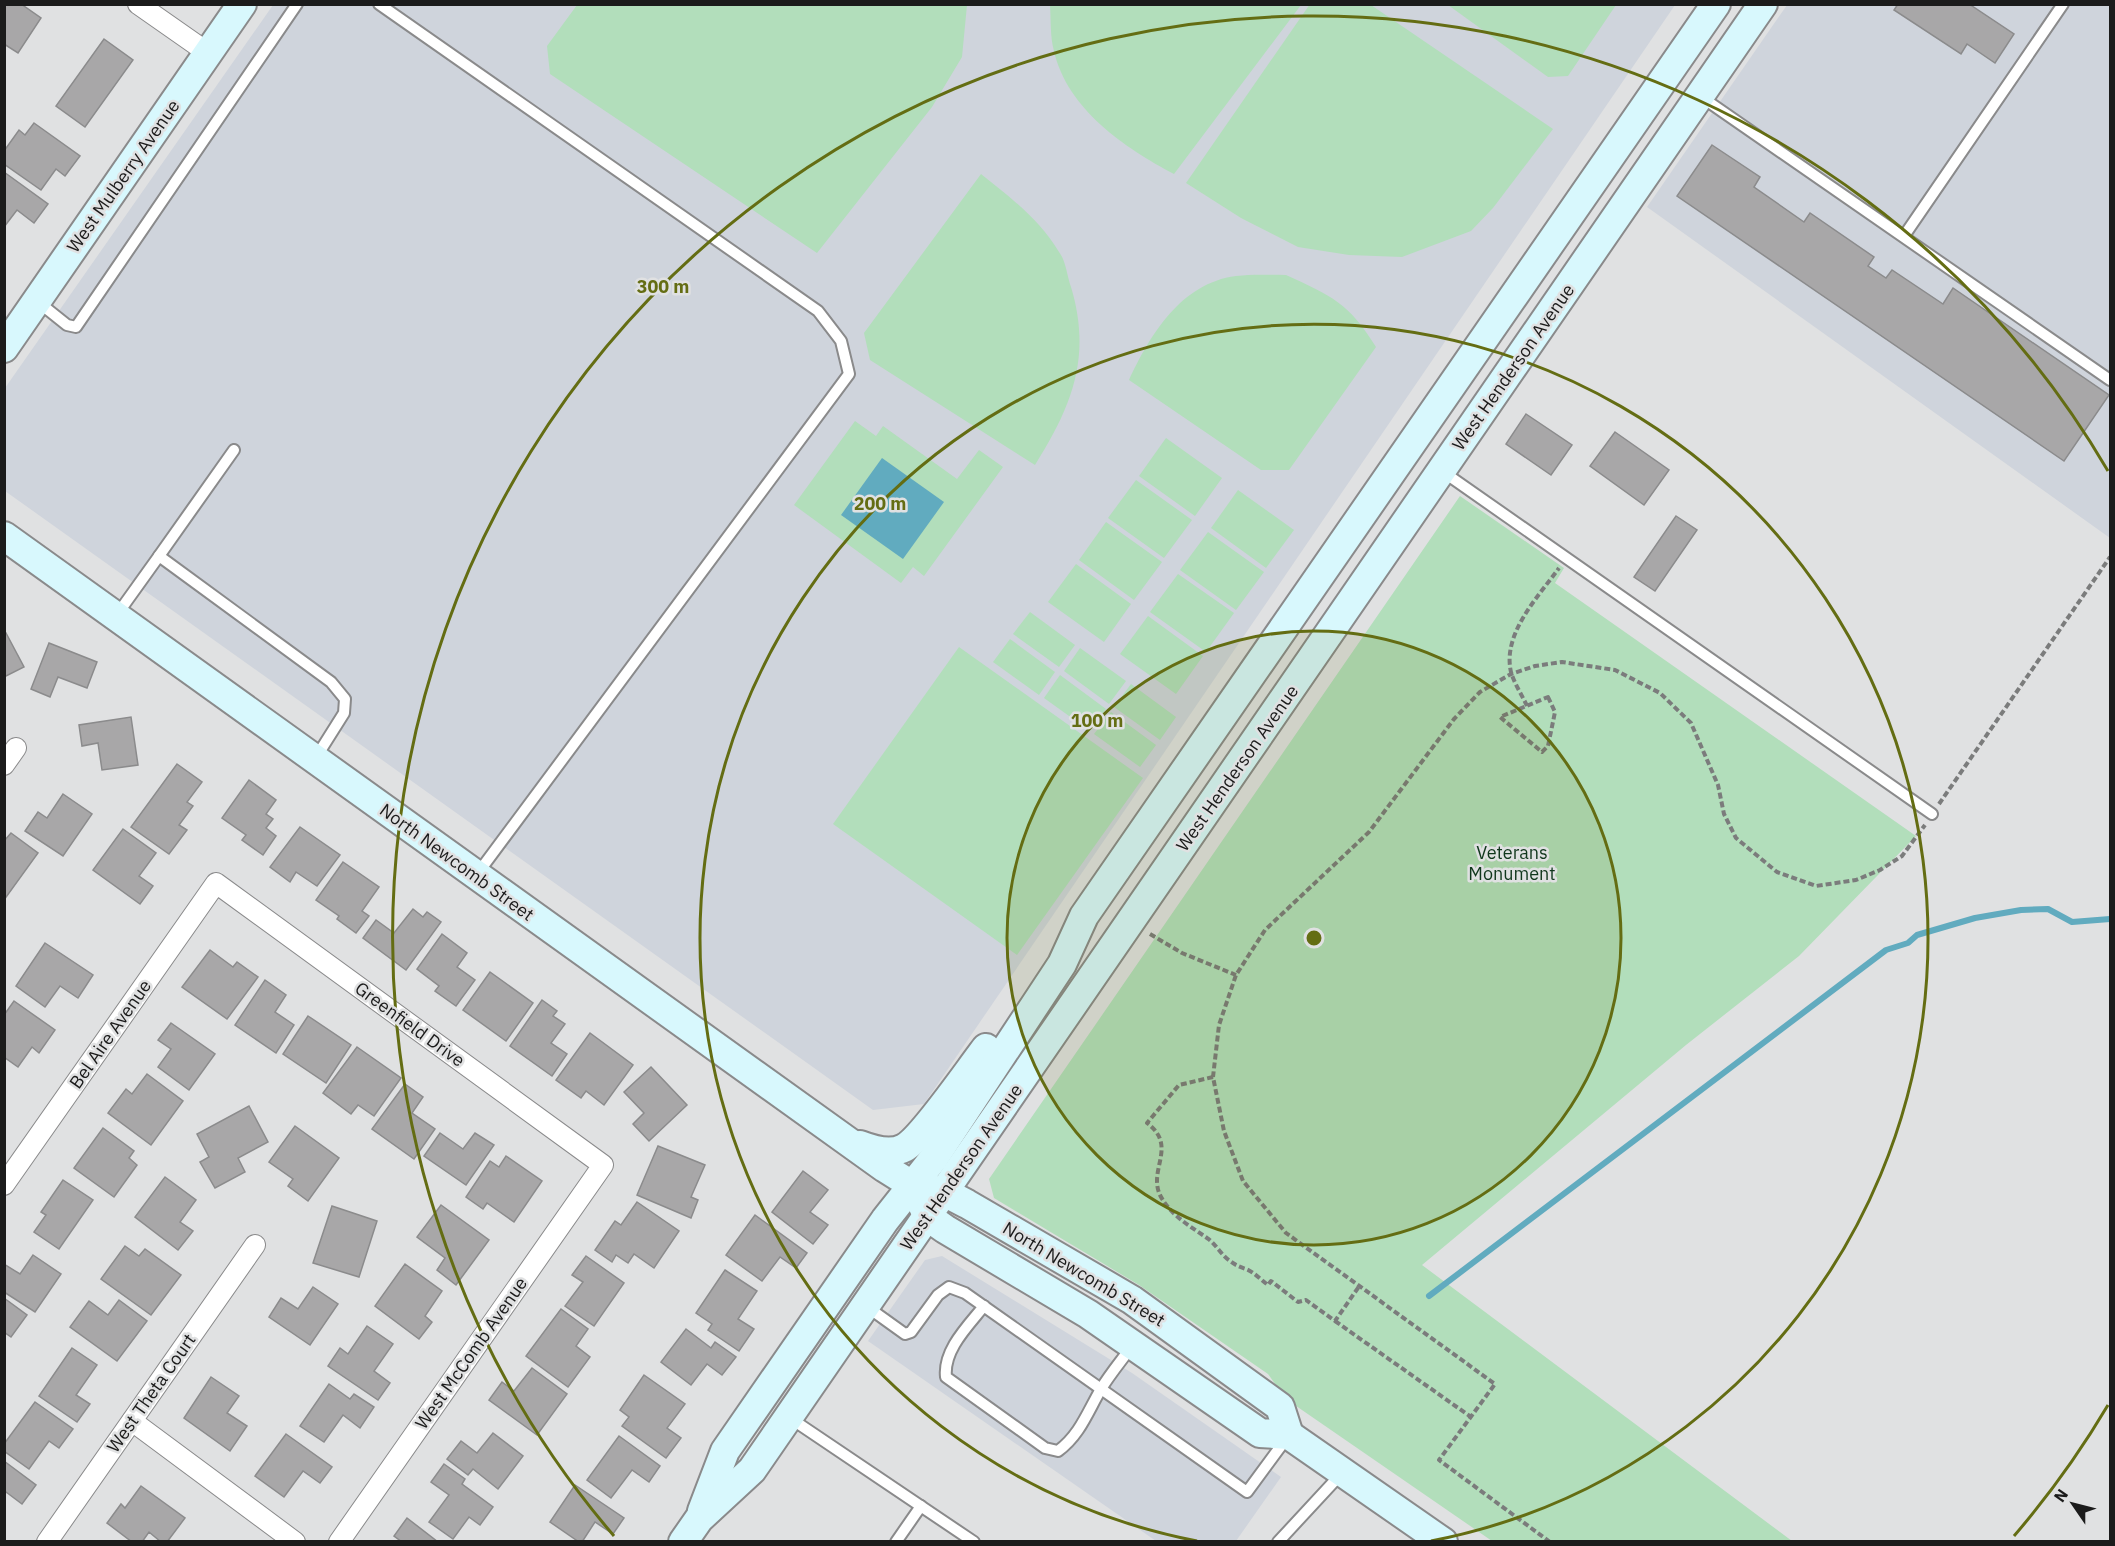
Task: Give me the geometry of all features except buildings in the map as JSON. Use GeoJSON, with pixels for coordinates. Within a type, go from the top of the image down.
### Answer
{"type":"FeatureCollection","features":[{"type":"Feature","properties":{"kind":"main road","name":"West Mulberry Avenue"},"geometry":{"type":"LineString","coordinates":[[4,348],[242,4]]}},
{"type":"Feature","properties":{"kind":"main road","name":"West Henderson Avenue"},"geometry":{"type":"LineString","coordinates":[[691,1530],[725,1451],[885,1220],[934,1158],[1062,964],[1084,916],[1716,4]]}},
{"type":"Feature","properties":{"kind":"main road"},"geometry":{"type":"LineString","coordinates":[[1726,58],[1735,12],[1740,4]]}},
{"type":"Feature","properties":{"kind":"main road","name":"West Henderson Avenue"},"geometry":{"type":"LineString","coordinates":[[691,1530],[752,1470],[1763,4]]}},
{"type":"Feature","properties":{"kind":"main road"},"geometry":{"type":"LineString","coordinates":[[1442,471],[1436,456],[1438,440],[1454,411],[1550,272],[1558,256],[1562,228]]}},
{"type":"Feature","properties":{"kind":"main road"},"geometry":{"type":"LineString","coordinates":[[1306,668],[1311,638],[1334,594],[1366,554],[1393,510],[1405,483],[1400,460]]}},
{"type":"Feature","properties":{"kind":"main road","name":"North Newcomb Street"},"geometry":{"type":"LineString","coordinates":[[4,536],[845,1140],[912,1185],[944,1192],[1132,1300],[1280,1407],[1289,1435],[1260,1433],[1088,1314],[928,1217],[912,1185]]}},
{"type":"Feature","properties":{"kind":"main road"},"geometry":{"type":"LineString","coordinates":[[845,1140],[874,1150],[892,1152],[904,1149],[912,1142],[1084,916]]}},
{"type":"Feature","properties":{"kind":"main road"},"geometry":{"type":"LineString","coordinates":[[1133,1346],[1167,1348],[1214,1379],[1253,1386]]}},
{"type":"Feature","properties":{"kind":"main road"},"geometry":{"type":"LineString","coordinates":[[1289,1435],[1341,1474],[1443,1542]]}},
{"type":"Feature","properties":{"kind":"street"},"geometry":{"type":"LineString","coordinates":[[138,4],[208,53]]}},
{"type":"Feature","properties":{"kind":"street"},"geometry":{"type":"LineString","coordinates":[[4,765],[16,748]]}},
{"type":"Feature","properties":{"kind":"street","name":"Greenfield Drive"},"geometry":{"type":"LineString","coordinates":[[216,883],[603,1165]]}},
{"type":"Feature","properties":{"kind":"street","name":"Bel Aire Avenue"},"geometry":{"type":"LineString","coordinates":[[4,1185],[216,883]]}},
{"type":"Feature","properties":{"kind":"street","name":"West McComb Avenue"},"geometry":{"type":"LineString","coordinates":[[339,1542],[603,1165]]}},
{"type":"Feature","properties":{"kind":"street","name":"West Theta Court"},"geometry":{"type":"LineString","coordinates":[[47,1542],[255,1245]]}},
{"type":"Feature","properties":{"kind":"street"},"geometry":{"type":"LineString","coordinates":[[132,1421],[295,1542]]}},
{"type":"Feature","properties":{"kind":"lane"},"geometry":{"type":"LineString","coordinates":[[37,301],[67,326],[76,327],[297,4]]}},
{"type":"Feature","properties":{"kind":"lane"},"geometry":{"type":"LineString","coordinates":[[379,4],[818,311],[841,341],[849,374],[476,876]]}},
{"type":"Feature","properties":{"kind":"lane"},"geometry":{"type":"LineString","coordinates":[[1904,236],[2062,4]]}},
{"type":"Feature","properties":{"kind":"lane"},"geometry":{"type":"LineString","coordinates":[[1700,96],[2110,380]]}},
{"type":"Feature","properties":{"kind":"lane"},"geometry":{"type":"LineString","coordinates":[[116,616],[234,450]]}},
{"type":"Feature","properties":{"kind":"lane"},"geometry":{"type":"LineString","coordinates":[[1442,471],[1932,814]]}},
{"type":"Feature","properties":{"kind":"lane"},"geometry":{"type":"LineString","coordinates":[[159,556],[331,682],[345,699],[344,713],[314,759]]}},
{"type":"Feature","properties":{"kind":"lane"},"geometry":{"type":"LineString","coordinates":[[866,1306],[905,1334],[911,1332],[938,1295],[949,1287],[965,1293],[1247,1492],[1289,1435]]}},
{"type":"Feature","properties":{"kind":"lane"},"geometry":{"type":"LineString","coordinates":[[984,1306],[956,1342],[945,1365],[946,1377],[958,1388],[1045,1448],[1058,1451],[1067,1444],[1087,1419],[1101,1390],[1133,1346]]}},
{"type":"Feature","properties":{"kind":"lane"},"geometry":{"type":"LineString","coordinates":[[789,1417],[974,1542]]}},
{"type":"Feature","properties":{"kind":"lane"},"geometry":{"type":"LineString","coordinates":[[1278,1542],[1341,1474]]}},
{"type":"Feature","properties":{"kind":"lane"},"geometry":{"type":"LineString","coordinates":[[896,1542],[921,1506]]}},
{"type":"Feature","properties":{"kind":"path"},"geometry":{"type":"LineString","coordinates":[[1550,1542],[1439,1460],[1495,1384],[1286,1233],[1243,1181],[1224,1131],[1213,1077],[1219,1024],[1236,975],[1265,930],[1369,832],[1454,719],[1480,692],[1511,674],[1535,666],[1562,662],[1615,670],[1660,693],[1691,723],[1718,785],[1724,814],[1736,838],[1777,872],[1816,886],[1856,880],[1880,870],[1902,856],[2110,557]]}},
{"type":"Feature","properties":{"kind":"path"},"geometry":{"type":"LineString","coordinates":[[1527,706],[1511,674],[1509,656],[1511,642],[1518,627],[1566,558]]}},
{"type":"Feature","properties":{"kind":"path"},"geometry":{"type":"LineString","coordinates":[[1548,697],[1555,712],[1548,746],[1542,752],[1500,717],[1527,706],[1548,697]]}},
{"type":"Feature","properties":{"kind":"path"},"geometry":{"type":"LineString","coordinates":[[1132,921],[1182,953],[1236,975]]}},
{"type":"Feature","properties":{"kind":"path"},"geometry":{"type":"LineString","coordinates":[[1213,1077],[1179,1085],[1147,1123],[1155,1129],[1162,1149],[1157,1182],[1160,1195],[1177,1216],[1209,1239],[1228,1260],[1248,1270],[1268,1285],[1271,1281],[1298,1302],[1306,1300],[1471,1417]]}},
{"type":"Feature","properties":{"kind":"path"},"geometry":{"type":"LineString","coordinates":[[1335,1321],[1360,1285]]}},
{"type":"Feature","properties":{"kind":"shaded area"},"geometry":{"type":"Polygon","coordinates":[[[273,5],[1675,5],[924,1104],[873,1110],[5,491],[5,388],[273,5]]]}},
{"type":"Feature","properties":{"kind":"shaded area"},"geometry":{"type":"Polygon","coordinates":[[[1787,5],[2110,5],[2110,538],[1647,207],[1787,5]]]}},
{"type":"Feature","properties":{"kind":"shaded area"},"geometry":{"type":"Polygon","coordinates":[[[942,1256],[1132,1373],[1281,1477],[1236,1541],[1156,1541],[868,1341],[925,1260],[942,1256]]]}},
{"type":"Feature","properties":{"kind":"green space"},"geometry":{"type":"Polygon","coordinates":[[[1050,4],[1301,5],[1174,174],[1118,139],[1085,109],[1071,91],[1054,51],[1050,4]]]}},
{"type":"Feature","properties":{"kind":"green space"},"geometry":{"type":"Polygon","coordinates":[[[1310,4],[1371,5],[1553,129],[1493,208],[1471,231],[1402,257],[1349,255],[1298,247],[1241,218],[1186,183],[1310,4]]]}},
{"type":"Feature","properties":{"kind":"green space"},"geometry":{"type":"Polygon","coordinates":[[[577,5],[967,5],[962,57],[932,107],[817,253],[550,74],[547,46],[577,5]]]}},
{"type":"Feature","properties":{"kind":"green space"},"geometry":{"type":"Polygon","coordinates":[[[1448,5],[1616,5],[1568,76],[1548,77],[1448,5]]]}},
{"type":"Feature","properties":{"kind":"green space"},"geometry":{"type":"Polygon","coordinates":[[[981,174],[1024,210],[1051,240],[1063,260],[1077,312],[1079,359],[1075,380],[1059,422],[1035,465],[870,360],[864,333],[981,174]]]}},
{"type":"Feature","properties":{"kind":"green space"},"geometry":{"type":"Polygon","coordinates":[[[1286,275],[1328,295],[1348,310],[1376,347],[1289,470],[1261,470],[1129,380],[1158,329],[1184,300],[1199,289],[1216,281],[1236,276],[1286,275]]]}},
{"type":"Feature","properties":{"kind":"green space"},"geometry":{"type":"Polygon","coordinates":[[[855,421],[876,436],[883,426],[957,479],[979,450],[1003,467],[924,576],[913,567],[901,583],[794,505],[855,421]]]}},
{"type":"Feature","properties":{"kind":"green space"},"geometry":{"type":"Polygon","coordinates":[[[1166,438],[1222,478],[1195,516],[1139,476],[1166,438]]]}},
{"type":"Feature","properties":{"kind":"green space"},"geometry":{"type":"Polygon","coordinates":[[[1136,480],[1192,520],[1164,558],[1108,518],[1136,480]]]}},
{"type":"Feature","properties":{"kind":"green space"},"geometry":{"type":"Polygon","coordinates":[[[1238,490],[1294,530],[1266,568],[1211,528],[1238,490]]]}},
{"type":"Feature","properties":{"kind":"green space","name":"Veterans Monument"},"geometry":{"type":"Polygon","coordinates":[[[1460,496],[1564,568],[1555,583],[1916,836],[1799,956],[1686,1045],[1422,1265],[1792,1541],[1492,1541],[1286,1399],[1268,1374],[1139,1285],[994,1198],[989,1179],[1460,496]]]}},
{"type":"Feature","properties":{"kind":"green space"},"geometry":{"type":"Polygon","coordinates":[[[1106,522],[1162,562],[1134,600],[1079,560],[1106,522]]]}},
{"type":"Feature","properties":{"kind":"green space"},"geometry":{"type":"Polygon","coordinates":[[[1208,532],[1264,572],[1236,610],[1180,570],[1208,532]]]}},
{"type":"Feature","properties":{"kind":"green space"},"geometry":{"type":"Polygon","coordinates":[[[1076,564],[1131,604],[1104,642],[1048,602],[1076,564]]]}},
{"type":"Feature","properties":{"kind":"green space"},"geometry":{"type":"Polygon","coordinates":[[[1178,574],[1234,613],[1206,652],[1150,612],[1178,574]]]}},
{"type":"Feature","properties":{"kind":"green space"},"geometry":{"type":"Polygon","coordinates":[[[1030,612],[1075,645],[1059,667],[1013,634],[1030,612]]]}},
{"type":"Feature","properties":{"kind":"green space"},"geometry":{"type":"Polygon","coordinates":[[[1148,616],[1203,656],[1176,694],[1120,654],[1148,616]]]}},
{"type":"Feature","properties":{"kind":"green space"},"geometry":{"type":"Polygon","coordinates":[[[1010,639],[1055,672],[1039,695],[993,662],[1010,639]]]}},
{"type":"Feature","properties":{"kind":"green space"},"geometry":{"type":"Polygon","coordinates":[[[959,647],[1143,778],[1017,955],[833,824],[959,647]]]}},
{"type":"Feature","properties":{"kind":"green space"},"geometry":{"type":"Polygon","coordinates":[[[1080,648],[1126,681],[1109,704],[1064,671],[1080,648]]]}},
{"type":"Feature","properties":{"kind":"green space"},"geometry":{"type":"Polygon","coordinates":[[[1060,675],[1106,709],[1090,731],[1044,698],[1060,675]]]}},
{"type":"Feature","properties":{"kind":"green space"},"geometry":{"type":"Polygon","coordinates":[[[1131,684],[1176,717],[1160,740],[1114,707],[1131,684]]]}},
{"type":"Feature","properties":{"kind":"green space"},"geometry":{"type":"Polygon","coordinates":[[[1111,712],[1156,745],[1140,767],[1094,734],[1111,712]]]}},
{"type":"Feature","properties":{"kind":"water"},"geometry":{"type":"Polygon","coordinates":[[[882,458],[944,502],[903,559],[841,515],[882,458]]]}},
{"type":"Feature","properties":{"kind":"waterway"},"geometry":{"type":"LineString","coordinates":[[1429,1296],[1886,950],[1908,943],[1917,935],[1975,918],[2021,910],[2048,909],[2072,922],[2110,919]]}}]}
